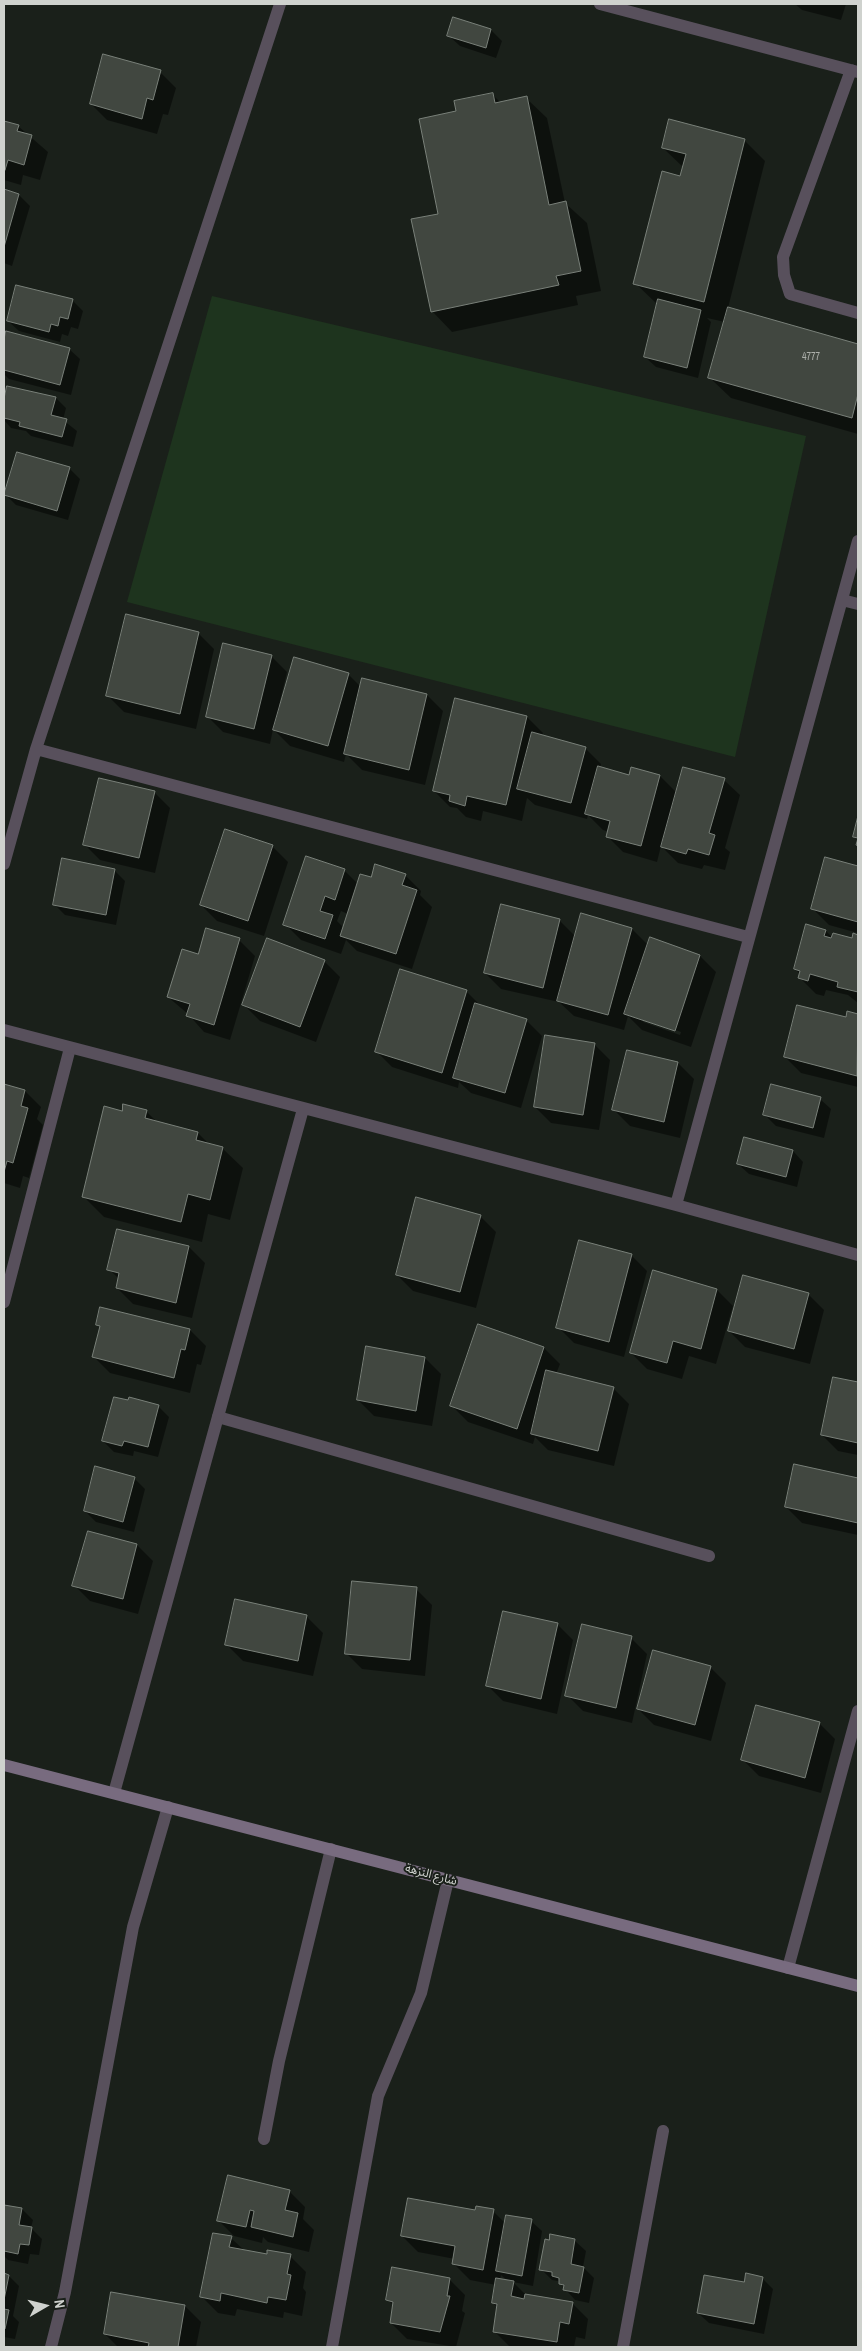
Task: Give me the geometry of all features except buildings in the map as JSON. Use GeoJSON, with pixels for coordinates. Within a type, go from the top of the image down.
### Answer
{"type":"FeatureCollection","features":[{"type":"Feature","properties":{"kind":"main road","name":"شارع النزهة"},"geometry":{"type":"LineString","coordinates":[[4,1764],[858,1986]]}},
{"type":"Feature","properties":{"kind":"street"},"geometry":{"type":"LineString","coordinates":[[4,864],[36,749],[280,4]]}},
{"type":"Feature","properties":{"kind":"street"},"geometry":{"type":"LineString","coordinates":[[600,4],[854,71],[783,257],[784,275],[790,294],[858,312]]}},
{"type":"Feature","properties":{"kind":"street"},"geometry":{"type":"LineString","coordinates":[[676,1205],[858,541]]}},
{"type":"Feature","properties":{"kind":"street"},"geometry":{"type":"LineString","coordinates":[[842,600],[858,604]]}},
{"type":"Feature","properties":{"kind":"street"},"geometry":{"type":"LineString","coordinates":[[36,749],[748,937]]}},
{"type":"Feature","properties":{"kind":"street"},"geometry":{"type":"LineString","coordinates":[[4,1030],[676,1205],[858,1255]]}},
{"type":"Feature","properties":{"kind":"street"},"geometry":{"type":"LineString","coordinates":[[4,1302],[70,1048]]}},
{"type":"Feature","properties":{"kind":"street"},"geometry":{"type":"LineString","coordinates":[[114,1793],[303,1109]]}},
{"type":"Feature","properties":{"kind":"street"},"geometry":{"type":"LineString","coordinates":[[218,1417],[709,1556]]}},
{"type":"Feature","properties":{"kind":"street"},"geometry":{"type":"LineString","coordinates":[[788,1968],[858,1711]]}},
{"type":"Feature","properties":{"kind":"street"},"geometry":{"type":"LineString","coordinates":[[52,2347],[65,2292],[133,1927],[168,1807]]}},
{"type":"Feature","properties":{"kind":"street"},"geometry":{"type":"LineString","coordinates":[[264,2139],[279,2061],[331,1849]]}},
{"type":"Feature","properties":{"kind":"street"},"geometry":{"type":"LineString","coordinates":[[332,2347],[378,2096],[421,1992],[448,1880]]}},
{"type":"Feature","properties":{"kind":"street"},"geometry":{"type":"LineString","coordinates":[[623,2347],[663,2131]]}},
{"type":"Feature","properties":{"kind":"green space"},"geometry":{"type":"Polygon","coordinates":[[[212,296],[806,436],[735,757],[127,602],[212,296]]]}}]}
